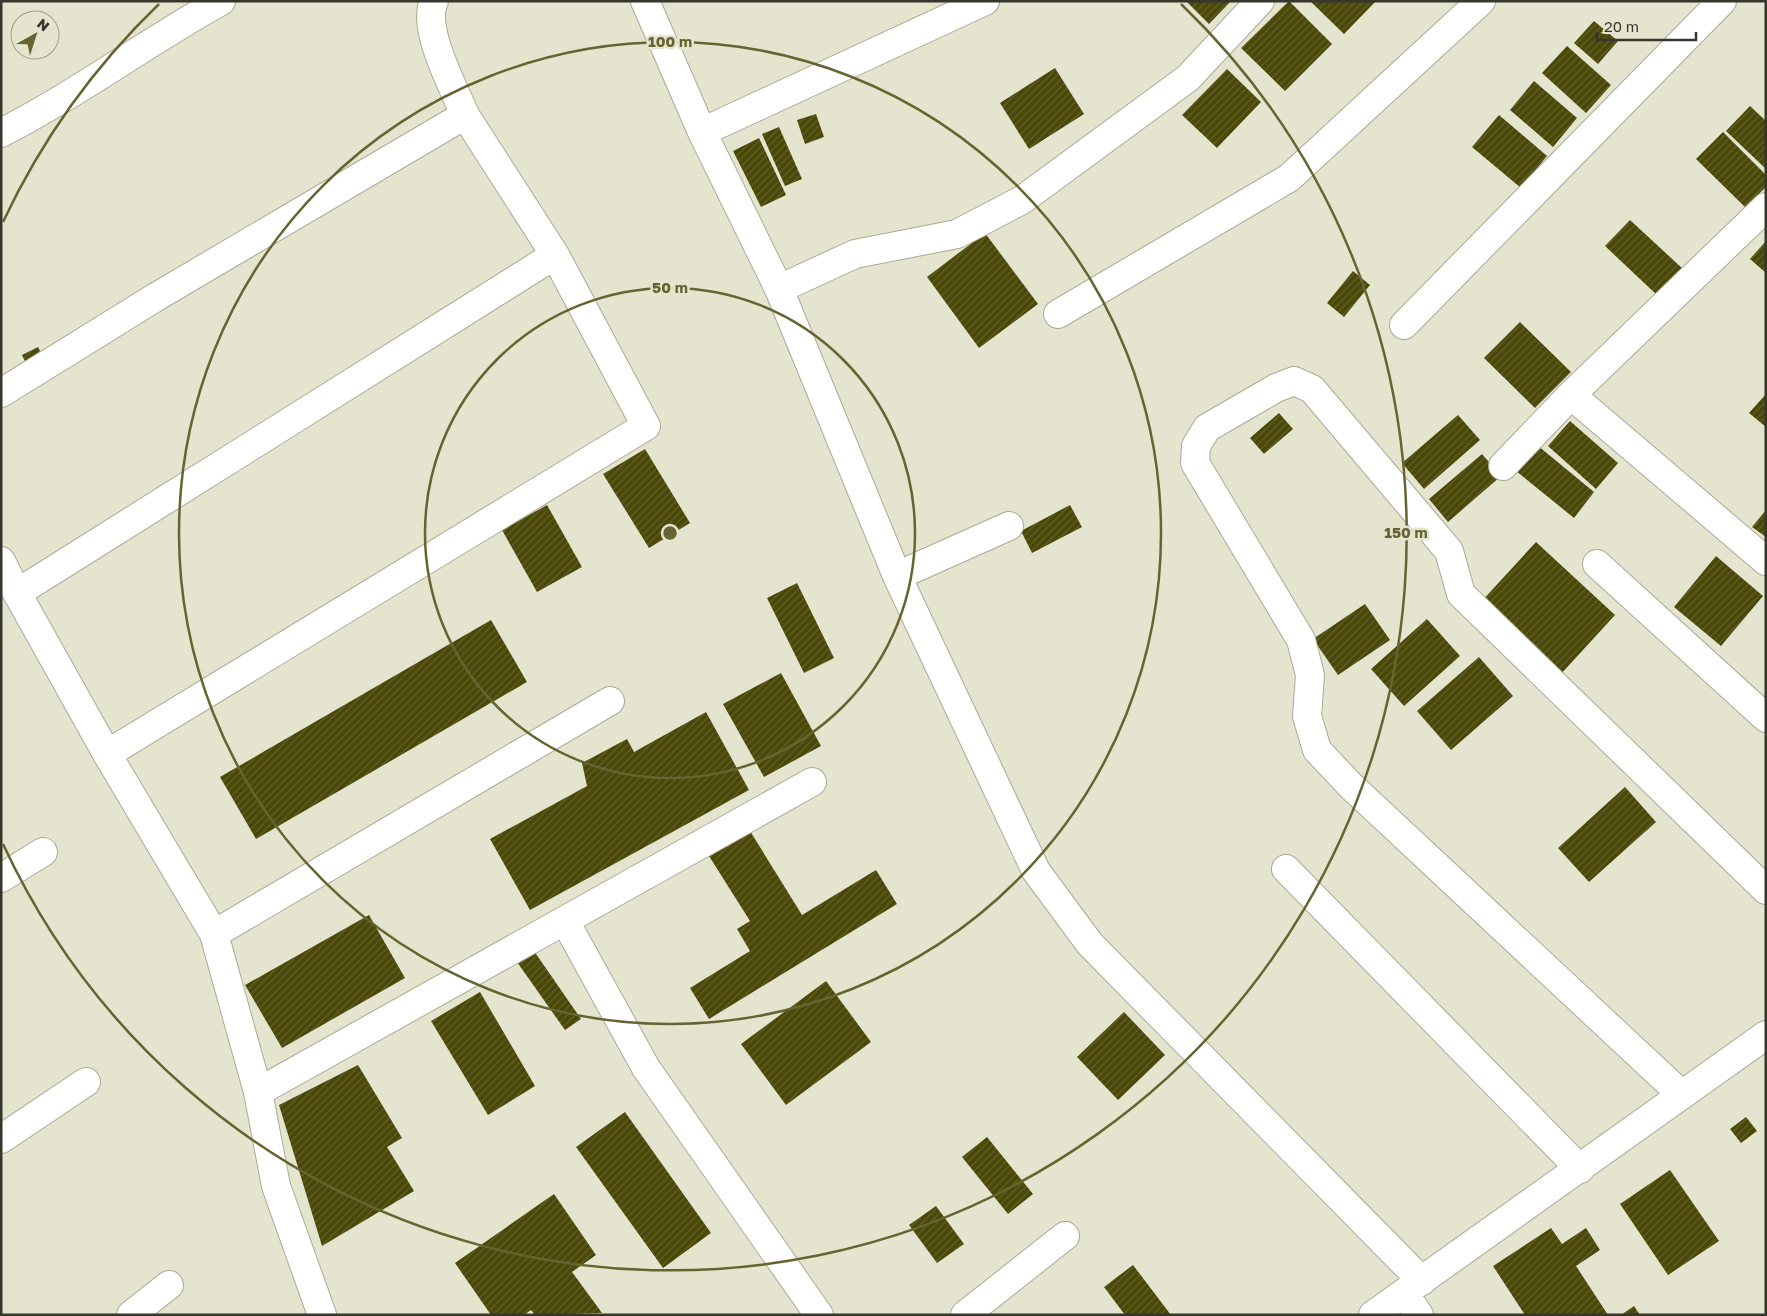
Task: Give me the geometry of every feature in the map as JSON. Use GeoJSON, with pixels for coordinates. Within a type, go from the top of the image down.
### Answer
{"type":"FeatureCollection","features":[{"type":"Feature","properties":{"kind":"street"},"geometry":{"type":"LineString","coordinates":[[1,133],[50,108],[171,29],[222,1]]}},
{"type":"Feature","properties":{"kind":"street"},"geometry":{"type":"LineString","coordinates":[[107,754],[646,426],[555,255],[465,115],[432,31],[430,10],[434,1]]}},
{"type":"Feature","properties":{"kind":"street"},"geometry":{"type":"LineString","coordinates":[[645,1],[702,132],[779,289],[897,576],[1036,871],[1090,944],[1415,1297]]}},
{"type":"Feature","properties":{"kind":"street"},"geometry":{"type":"LineString","coordinates":[[702,132],[985,1]]}},
{"type":"Feature","properties":{"kind":"street"},"geometry":{"type":"LineString","coordinates":[[779,289],[855,254],[957,234],[1022,200],[1188,78],[1260,1]]}},
{"type":"Feature","properties":{"kind":"street"},"geometry":{"type":"LineString","coordinates":[[1058,314],[1289,178],[1481,1]]}},
{"type":"Feature","properties":{"kind":"street"},"geometry":{"type":"LineString","coordinates":[[1404,325],[1722,1]]}},
{"type":"Feature","properties":{"kind":"street"},"geometry":{"type":"LineString","coordinates":[[1,393],[156,297],[465,115]]}},
{"type":"Feature","properties":{"kind":"street"},"geometry":{"type":"LineString","coordinates":[[1503,466],[1571,395],[1766,207]]}},
{"type":"Feature","properties":{"kind":"street"},"geometry":{"type":"LineString","coordinates":[[17,593],[555,255]]}},
{"type":"Feature","properties":{"kind":"street"},"geometry":{"type":"LineString","coordinates":[[1682,1095],[1358,792],[1317,750],[1307,716],[1310,675],[1301,640],[1195,463],[1196,446],[1207,428],[1276,388],[1294,380],[1312,388],[1449,551],[1461,594],[1766,890]]}},
{"type":"Feature","properties":{"kind":"street"},"geometry":{"type":"LineString","coordinates":[[1571,395],[1766,561]]}},
{"type":"Feature","properties":{"kind":"street"},"geometry":{"type":"LineString","coordinates":[[897,576],[1009,526]]}},
{"type":"Feature","properties":{"kind":"street"},"geometry":{"type":"LineString","coordinates":[[1,561],[107,754],[214,934],[258,1092],[276,1186],[322,1315]]}},
{"type":"Feature","properties":{"kind":"street"},"geometry":{"type":"LineString","coordinates":[[1596,564],[1766,718]]}},
{"type":"Feature","properties":{"kind":"street"},"geometry":{"type":"LineString","coordinates":[[214,934],[610,700]]}},
{"type":"Feature","properties":{"kind":"street"},"geometry":{"type":"LineString","coordinates":[[258,1092],[812,782]]}},
{"type":"Feature","properties":{"kind":"street"},"geometry":{"type":"LineString","coordinates":[[1,878],[43,852]]}},
{"type":"Feature","properties":{"kind":"street"},"geometry":{"type":"LineString","coordinates":[[1286,869],[1580,1169]]}},
{"type":"Feature","properties":{"kind":"street"},"geometry":{"type":"LineString","coordinates":[[564,921],[646,1068],[819,1315]]}},
{"type":"Feature","properties":{"kind":"street"},"geometry":{"type":"LineString","coordinates":[[1373,1315],[1415,1297],[1580,1169],[1766,1035]]}},
{"type":"Feature","properties":{"kind":"street"},"geometry":{"type":"LineString","coordinates":[[1,1139],[86,1082]]}},
{"type":"Feature","properties":{"kind":"street"},"geometry":{"type":"LineString","coordinates":[[964,1315],[1065,1236]]}},
{"type":"Feature","properties":{"kind":"street"},"geometry":{"type":"LineString","coordinates":[[131,1315],[169,1285]]}},
{"type":"Feature","properties":{"kind":"building"},"geometry":{"type":"Polygon","coordinates":[[[1186,1],[1231,1],[1209,24],[1186,1]]]}},
{"type":"Feature","properties":{"kind":"building"},"geometry":{"type":"Polygon","coordinates":[[[1289,1],[1332,44],[1285,91],[1241,48],[1289,1]]]}},
{"type":"Feature","properties":{"kind":"building"},"geometry":{"type":"Polygon","coordinates":[[[1310,1],[1376,1],[1344,34],[1310,1]]]}},
{"type":"Feature","properties":{"kind":"building"},"geometry":{"type":"Polygon","coordinates":[[[1594,21],[1618,41],[1598,64],[1574,43],[1594,21]]]}},
{"type":"Feature","properties":{"kind":"building"},"geometry":{"type":"Polygon","coordinates":[[[1567,46],[1611,85],[1586,113],[1542,73],[1567,46]]]}},
{"type":"Feature","properties":{"kind":"building"},"geometry":{"type":"Polygon","coordinates":[[[1055,68],[1084,114],[1029,149],[1000,103],[1055,68]]]}},
{"type":"Feature","properties":{"kind":"building"},"geometry":{"type":"Polygon","coordinates":[[[1227,69],[1261,102],[1217,148],[1182,115],[1227,69]]]}},
{"type":"Feature","properties":{"kind":"building"},"geometry":{"type":"Polygon","coordinates":[[[1534,81],[1577,118],[1553,147],[1510,110],[1534,81]]]}},
{"type":"Feature","properties":{"kind":"building"},"geometry":{"type":"Polygon","coordinates":[[[1750,106],[1766,121],[1766,169],[1726,131],[1750,106]]]}},
{"type":"Feature","properties":{"kind":"building"},"geometry":{"type":"Polygon","coordinates":[[[816,114],[824,137],[805,144],[797,120],[816,114]]]}},
{"type":"Feature","properties":{"kind":"building"},"geometry":{"type":"Polygon","coordinates":[[[1499,115],[1547,156],[1521,188],[1472,147],[1499,115]]]}},
{"type":"Feature","properties":{"kind":"building"},"geometry":{"type":"Polygon","coordinates":[[[779,127],[802,179],[785,186],[762,134],[779,127]]]}},
{"type":"Feature","properties":{"kind":"building"},"geometry":{"type":"Polygon","coordinates":[[[1723,132],[1766,175],[1766,187],[1745,207],[1696,159],[1723,132]]]}},
{"type":"Feature","properties":{"kind":"building"},"geometry":{"type":"Polygon","coordinates":[[[759,138],[786,195],[761,207],[733,151],[759,138]]]}},
{"type":"Feature","properties":{"kind":"building"},"geometry":{"type":"Polygon","coordinates":[[[1630,220],[1683,269],[1658,296],[1605,246],[1630,220]]]}},
{"type":"Feature","properties":{"kind":"building"},"geometry":{"type":"Polygon","coordinates":[[[985,233],[1038,304],[979,348],[927,277],[985,233]]]}},
{"type":"Feature","properties":{"kind":"building"},"geometry":{"type":"Polygon","coordinates":[[[1766,241],[1766,273],[1750,259],[1766,241]]]}},
{"type":"Feature","properties":{"kind":"building"},"geometry":{"type":"Polygon","coordinates":[[[1353,271],[1370,285],[1344,317],[1327,303],[1353,271]]]}},
{"type":"Feature","properties":{"kind":"building"},"geometry":{"type":"Polygon","coordinates":[[[1520,322],[1571,372],[1535,408],[1484,358],[1520,322]]]}},
{"type":"Feature","properties":{"kind":"building"},"geometry":{"type":"Polygon","coordinates":[[[38,347],[46,362],[29,370],[22,355],[38,347]]]}},
{"type":"Feature","properties":{"kind":"building"},"geometry":{"type":"Polygon","coordinates":[[[1766,394],[1766,427],[1749,413],[1766,394]]]}},
{"type":"Feature","properties":{"kind":"building"},"geometry":{"type":"Polygon","coordinates":[[[1279,413],[1293,429],[1264,454],[1250,438],[1279,413]]]}},
{"type":"Feature","properties":{"kind":"building"},"geometry":{"type":"Polygon","coordinates":[[[1458,415],[1480,440],[1424,489],[1402,463],[1458,415]]]}},
{"type":"Feature","properties":{"kind":"building"},"geometry":{"type":"Polygon","coordinates":[[[1570,421],[1618,463],[1596,489],[1548,446],[1570,421]]]}},
{"type":"Feature","properties":{"kind":"building"},"geometry":{"type":"Polygon","coordinates":[[[1537,445],[1594,492],[1574,518],[1516,471],[1537,445]]]}},
{"type":"Feature","properties":{"kind":"building"},"geometry":{"type":"Polygon","coordinates":[[[645,449],[690,523],[649,548],[603,474],[645,449]]]}},
{"type":"Feature","properties":{"kind":"building"},"geometry":{"type":"Polygon","coordinates":[[[1482,454],[1501,476],[1448,522],[1429,499],[1482,454]]]}},
{"type":"Feature","properties":{"kind":"building"},"geometry":{"type":"Polygon","coordinates":[[[547,505],[582,567],[537,592],[502,530],[547,505]]]}},
{"type":"Feature","properties":{"kind":"building"},"geometry":{"type":"Polygon","coordinates":[[[1070,505],[1082,527],[1032,553],[1021,531],[1070,505]]]}},
{"type":"Feature","properties":{"kind":"building"},"geometry":{"type":"Polygon","coordinates":[[[1766,510],[1766,537],[1752,527],[1766,510]]]}},
{"type":"Feature","properties":{"kind":"building"},"geometry":{"type":"Polygon","coordinates":[[[1536,542],[1615,615],[1560,675],[1480,603],[1536,542]]]}},
{"type":"Feature","properties":{"kind":"building"},"geometry":{"type":"Polygon","coordinates":[[[1716,556],[1763,596],[1721,646],[1674,607],[1716,556]]]}},
{"type":"Feature","properties":{"kind":"building"},"geometry":{"type":"Polygon","coordinates":[[[797,583],[834,658],[804,673],[767,598],[797,583]]]}},
{"type":"Feature","properties":{"kind":"building"},"geometry":{"type":"Polygon","coordinates":[[[1365,604],[1390,640],[1338,675],[1313,639],[1365,604]]]}},
{"type":"Feature","properties":{"kind":"building"},"geometry":{"type":"Polygon","coordinates":[[[1427,619],[1460,656],[1404,706],[1371,669],[1427,619]]]}},
{"type":"Feature","properties":{"kind":"building"},"geometry":{"type":"Polygon","coordinates":[[[491,620],[527,682],[256,839],[220,777],[491,620]]]}},
{"type":"Feature","properties":{"kind":"building"},"geometry":{"type":"Polygon","coordinates":[[[1479,657],[1513,696],[1451,750],[1417,711],[1479,657]]]}},
{"type":"Feature","properties":{"kind":"building"},"geometry":{"type":"Polygon","coordinates":[[[781,673],[821,746],[764,777],[723,704],[781,673]]]}},
{"type":"Feature","properties":{"kind":"building"},"geometry":{"type":"Polygon","coordinates":[[[706,712],[749,790],[530,910],[490,839],[587,786],[582,763],[627,739],[634,752],[706,712]]]}},
{"type":"Feature","properties":{"kind":"building"},"geometry":{"type":"Polygon","coordinates":[[[1625,787],[1656,822],[1589,882],[1558,848],[1625,787]]]}},
{"type":"Feature","properties":{"kind":"building"},"geometry":{"type":"Polygon","coordinates":[[[750,831],[802,915],[876,870],[897,904],[709,1019],[690,988],[750,951],[737,929],[750,921],[709,856],[750,831]]]}},
{"type":"Feature","properties":{"kind":"building"},"geometry":{"type":"Polygon","coordinates":[[[369,915],[405,978],[282,1048],[245,985],[369,915]]]}},
{"type":"Feature","properties":{"kind":"building"},"geometry":{"type":"Polygon","coordinates":[[[534,951],[581,1019],[565,1030],[517,962],[534,951]]]}},
{"type":"Feature","properties":{"kind":"building"},"geometry":{"type":"Polygon","coordinates":[[[826,981],[871,1042],[786,1105],[741,1044],[826,981]]]}},
{"type":"Feature","properties":{"kind":"building"},"geometry":{"type":"Polygon","coordinates":[[[480,992],[535,1086],[488,1115],[431,1021],[480,992]]]}},
{"type":"Feature","properties":{"kind":"building"},"geometry":{"type":"Polygon","coordinates":[[[1124,1012],[1165,1055],[1118,1100],[1077,1057],[1124,1012]]]}},
{"type":"Feature","properties":{"kind":"building"},"geometry":{"type":"Polygon","coordinates":[[[358,1065],[402,1138],[387,1147],[414,1191],[322,1246],[279,1105],[358,1065]]]}},
{"type":"Feature","properties":{"kind":"building"},"geometry":{"type":"Polygon","coordinates":[[[625,1112],[711,1233],[663,1268],[576,1147],[625,1112]]]}},
{"type":"Feature","properties":{"kind":"building"},"geometry":{"type":"Polygon","coordinates":[[[1746,1117],[1757,1131],[1741,1143],[1730,1129],[1746,1117]]]}},
{"type":"Feature","properties":{"kind":"building"},"geometry":{"type":"Polygon","coordinates":[[[987,1137],[1033,1194],[1008,1214],[962,1157],[987,1137]]]}},
{"type":"Feature","properties":{"kind":"building"},"geometry":{"type":"Polygon","coordinates":[[[1670,1170],[1719,1241],[1668,1275],[1620,1204],[1670,1170]]]}},
{"type":"Feature","properties":{"kind":"building"},"geometry":{"type":"Polygon","coordinates":[[[554,1194],[596,1255],[572,1272],[602,1313],[535,1315],[531,1310],[524,1315],[491,1315],[455,1263],[554,1194]]]}},
{"type":"Feature","properties":{"kind":"building"},"geometry":{"type":"Polygon","coordinates":[[[936,1206],[964,1244],[937,1263],[909,1225],[936,1206]]]}},
{"type":"Feature","properties":{"kind":"building"},"geometry":{"type":"Polygon","coordinates":[[[1551,1228],[1562,1244],[1586,1228],[1600,1250],[1576,1266],[1608,1315],[1525,1315],[1493,1266],[1551,1228]]]}},
{"type":"Feature","properties":{"kind":"building"},"geometry":{"type":"Polygon","coordinates":[[[1133,1265],[1171,1315],[1125,1315],[1104,1287],[1133,1265]]]}},
{"type":"Feature","properties":{"kind":"building"},"geometry":{"type":"Polygon","coordinates":[[[1634,1306],[1640,1315],[1621,1315],[1634,1306]]]}}]}
